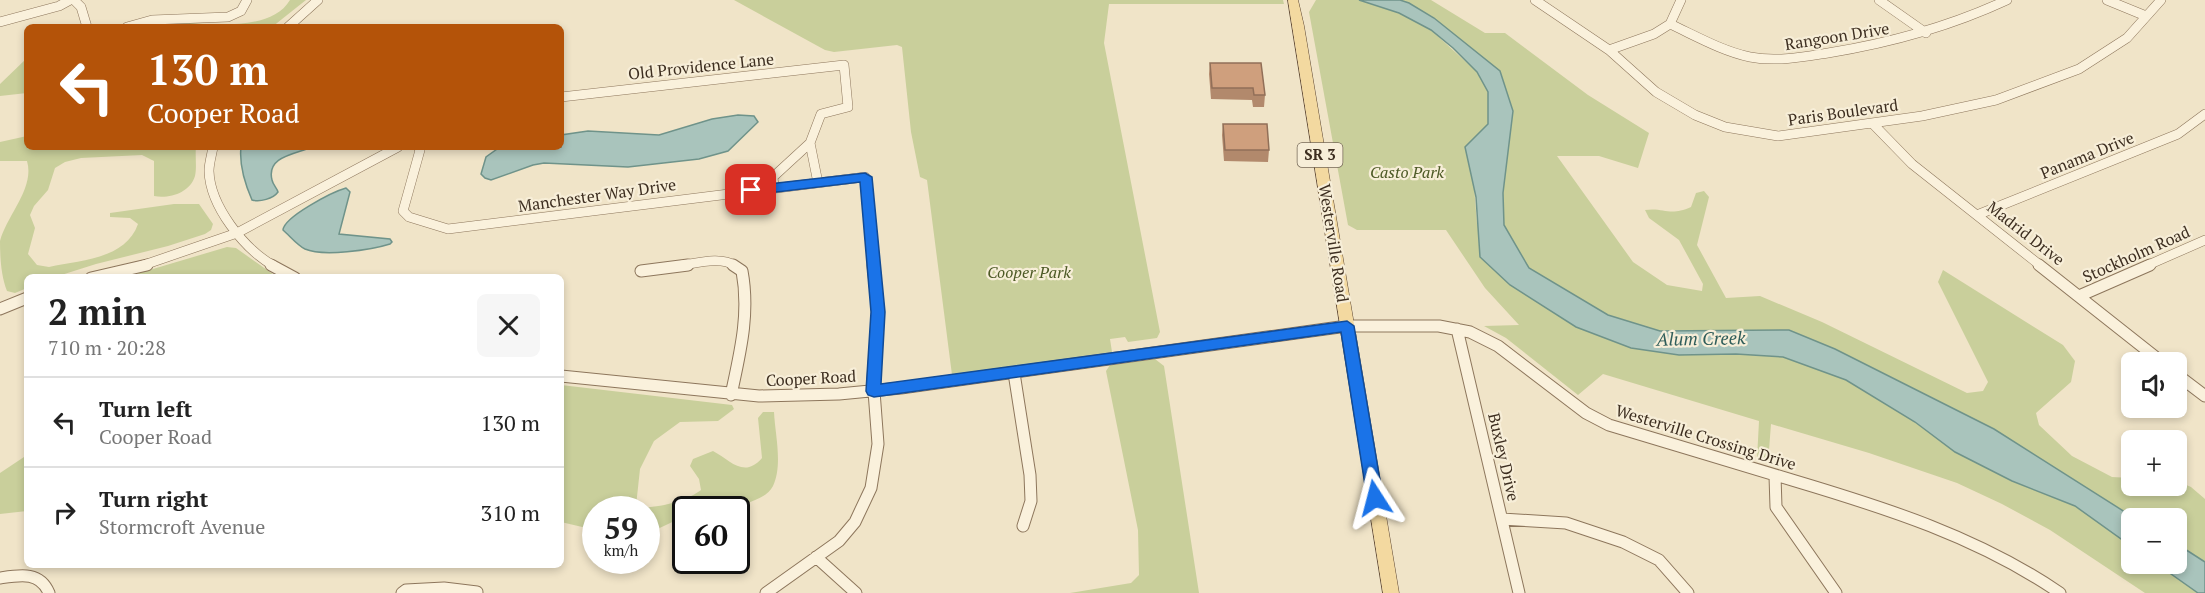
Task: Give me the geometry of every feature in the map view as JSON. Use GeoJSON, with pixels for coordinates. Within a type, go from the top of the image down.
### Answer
{"type":"FeatureCollection","features":[{"type":"Feature","properties":{"kind":"main road","name":"Westerville Road"},"geometry":{"type":"LineString","coordinates":[[1293,0],[1391,593]]}},
{"type":"Feature","properties":{"kind":"street"},"geometry":{"type":"LineString","coordinates":[[0,22],[36,13],[72,0],[81,8],[86,24]]}},
{"type":"Feature","properties":{"kind":"street"},"geometry":{"type":"LineString","coordinates":[[138,24],[152,20],[228,17],[241,11],[247,0]]}},
{"type":"Feature","properties":{"kind":"street"},"geometry":{"type":"LineString","coordinates":[[291,24],[318,0]]}},
{"type":"Feature","properties":{"kind":"street","name":"Paris Boulevard"},"geometry":{"type":"LineString","coordinates":[[1535,0],[1608,50],[1656,92],[1695,115],[1725,127],[1778,136],[1873,124],[1972,107],[2079,69],[2127,38],[2161,0]]}},
{"type":"Feature","properties":{"kind":"street"},"geometry":{"type":"LineString","coordinates":[[1608,50],[1654,34],[1670,24],[1682,0]]}},
{"type":"Feature","properties":{"kind":"street"},"geometry":{"type":"LineString","coordinates":[[1879,0],[1926,33]]}},
{"type":"Feature","properties":{"kind":"street","name":"Rangoon Drive"},"geometry":{"type":"LineString","coordinates":[[1670,24],[1725,49],[1750,57],[1779,60],[1888,44],[1968,19],[2007,0]]}},
{"type":"Feature","properties":{"kind":"street"},"geometry":{"type":"LineString","coordinates":[[2107,0],[2146,16]]}},
{"type":"Feature","properties":{"kind":"street","name":"Old Providence Lane"},"geometry":{"type":"LineString","coordinates":[[564,97],[844,65],[848,106],[821,114],[810,143]]}},
{"type":"Feature","properties":{"kind":"street","name":"Panama Drive"},"geometry":{"type":"LineString","coordinates":[[1977,215],[2178,134],[2205,114]]}},
{"type":"Feature","properties":{"kind":"street","name":"Madrid Drive"},"geometry":{"type":"LineString","coordinates":[[1873,124],[1912,164],[2149,352]]}},
{"type":"Feature","properties":{"kind":"street"},"geometry":{"type":"LineString","coordinates":[[774,187],[773,177],[810,143],[818,183]]}},
{"type":"Feature","properties":{"kind":"street"},"geometry":{"type":"LineString","coordinates":[[212,150],[209,171],[220,211],[237,233],[267,262],[288,274]]}},
{"type":"Feature","properties":{"kind":"street"},"geometry":{"type":"LineString","coordinates":[[108,274],[149,264],[237,233],[392,150]]}},
{"type":"Feature","properties":{"kind":"street","name":"Manchester Way Drive"},"geometry":{"type":"LineString","coordinates":[[420,150],[403,211],[409,217],[448,229],[865,177],[878,312],[874,391]]}},
{"type":"Feature","properties":{"kind":"street","name":"Stockholm Road"},"geometry":{"type":"LineString","coordinates":[[2079,296],[2205,240]]}},
{"type":"Feature","properties":{"kind":"street"},"geometry":{"type":"LineString","coordinates":[[641,271],[714,261],[730,262],[742,271],[745,283],[745,327],[731,395]]}},
{"type":"Feature","properties":{"kind":"street"},"geometry":{"type":"LineString","coordinates":[[0,309],[24,299]]}},
{"type":"Feature","properties":{"kind":"street","name":"Westerville Crossing Drive"},"geometry":{"type":"LineString","coordinates":[[1347,326],[1439,326],[1470,332],[1498,346],[1586,413],[1609,425],[1895,511],[1956,536],[2035,576],[2060,593]]}},
{"type":"Feature","properties":{"kind":"street","name":"Cooper Road"},"geometry":{"type":"LineString","coordinates":[[564,376],[731,395],[874,391],[1347,326]]}},
{"type":"Feature","properties":{"kind":"street","name":"Buxley Drive"},"geometry":{"type":"LineString","coordinates":[[1457,329],[1519,593]]}},
{"type":"Feature","properties":{"kind":"street"},"geometry":{"type":"LineString","coordinates":[[1014,373],[1031,501],[1023,526]]}},
{"type":"Feature","properties":{"kind":"street"},"geometry":{"type":"LineString","coordinates":[[2187,382],[2205,396]]}},
{"type":"Feature","properties":{"kind":"street"},"geometry":{"type":"LineString","coordinates":[[766,593],[839,541],[855,522],[865,504],[871,488],[878,444],[874,391]]}},
{"type":"Feature","properties":{"kind":"street"},"geometry":{"type":"LineString","coordinates":[[1775,476],[1776,507],[1836,593]]}},
{"type":"Feature","properties":{"kind":"street"},"geometry":{"type":"LineString","coordinates":[[1502,519],[1566,523],[1623,542],[1659,560],[1688,593]]}},
{"type":"Feature","properties":{"kind":"street"},"geometry":{"type":"LineString","coordinates":[[816,557],[856,593]]}},
{"type":"Feature","properties":{"kind":"street"},"geometry":{"type":"LineString","coordinates":[[0,578],[35,575],[48,588]]}},
{"type":"Feature","properties":{"kind":"street"},"geometry":{"type":"LineString","coordinates":[[402,593],[406,590],[444,588],[477,592]]}},
{"type":"Feature","properties":{"kind":"green space"},"geometry":{"type":"Polygon","coordinates":[[[290,0],[306,0],[276,24],[229,24],[265,19],[279,11],[290,0]]]}},
{"type":"Feature","properties":{"kind":"green space","name":"Cooper Park"},"geometry":{"type":"Polygon","coordinates":[[[734,0],[1283,0],[1284,4],[1109,4],[1104,43],[1160,332],[1157,338],[1128,342],[1125,337],[1110,339],[1112,352],[952,375],[927,180],[920,177],[911,132],[902,47],[897,45],[834,52],[825,50],[734,0]]]}},
{"type":"Feature","properties":{"kind":"green space","name":"Casto Park"},"geometry":{"type":"Polygon","coordinates":[[[1316,0],[1359,0],[1399,13],[1431,30],[1477,72],[1488,92],[1488,124],[1474,186],[1477,224],[1549,301],[1677,339],[1760,332],[2121,531],[2121,574],[2183,574],[2205,593],[2145,593],[2050,530],[2002,504],[1957,483],[1869,453],[1771,424],[1768,463],[1757,459],[1759,421],[1603,374],[1578,395],[1506,338],[1484,326],[1519,325],[1485,288],[1446,230],[1357,230],[1348,225],[1309,12],[1316,0]]]}},
{"type":"Feature","properties":{"kind":"green space"},"geometry":{"type":"Polygon","coordinates":[[[1400,0],[1431,0],[1485,33],[1505,33],[1588,95],[1649,133],[1638,168],[1599,156],[1557,156],[1633,262],[1667,285],[1702,291],[1703,284],[1679,240],[1649,218],[1645,210],[1672,212],[1683,210],[1691,207],[1696,193],[1704,191],[1709,197],[1697,245],[1726,298],[1760,296],[1822,322],[1967,393],[1983,391],[1988,382],[1938,282],[1943,270],[2063,345],[2075,361],[2071,382],[2036,413],[2039,425],[2072,456],[2112,477],[2121,477],[2121,496],[2187,496],[2187,485],[2191,487],[2205,499],[2205,562],[2187,550],[2187,508],[2121,509],[1994,429],[1835,349],[1789,330],[1660,331],[1608,315],[1529,268],[1504,225],[1503,193],[1513,111],[1434,18],[1400,0]]]}},
{"type":"Feature","properties":{"kind":"green space"},"geometry":{"type":"Polygon","coordinates":[[[172,23],[210,24],[151,24],[172,23]]]}},
{"type":"Feature","properties":{"kind":"green space"},"geometry":{"type":"Polygon","coordinates":[[[24,61],[24,93],[0,96],[0,84],[24,61]]]}},
{"type":"Feature","properties":{"kind":"green space"},"geometry":{"type":"Polygon","coordinates":[[[24,137],[24,150],[196,150],[196,173],[189,187],[178,194],[166,197],[154,196],[154,161],[142,155],[81,158],[65,162],[55,168],[48,190],[34,206],[30,215],[35,228],[28,254],[37,265],[49,267],[88,260],[113,251],[124,244],[132,236],[138,224],[130,218],[110,217],[110,213],[174,204],[199,204],[213,224],[211,230],[168,246],[64,274],[24,274],[24,289],[15,293],[7,291],[2,273],[0,241],[24,191],[28,171],[27,161],[0,161],[0,142],[24,137]]]}},
{"type":"Feature","properties":{"kind":"green space"},"geometry":{"type":"Polygon","coordinates":[[[227,247],[236,248],[273,274],[136,274],[227,247]]]}},
{"type":"Feature","properties":{"kind":"green space"},"geometry":{"type":"Polygon","coordinates":[[[1155,359],[1164,366],[1199,593],[1070,593],[1131,583],[1139,575],[1138,530],[1106,371],[1110,365],[1155,359]]]}},
{"type":"Feature","properties":{"kind":"green space"},"geometry":{"type":"Polygon","coordinates":[[[564,385],[732,405],[734,409],[718,421],[680,422],[654,441],[640,469],[637,496],[582,496],[582,527],[564,523],[564,385]]]}},
{"type":"Feature","properties":{"kind":"green space"},"geometry":{"type":"Polygon","coordinates":[[[763,412],[774,412],[778,469],[773,486],[758,499],[750,502],[750,496],[690,496],[701,490],[699,479],[690,466],[693,459],[713,451],[737,466],[749,467],[755,464],[762,458],[758,418],[763,412]]]}},
{"type":"Feature","properties":{"kind":"green space"},"geometry":{"type":"Polygon","coordinates":[[[24,457],[24,511],[0,514],[0,473],[24,457]]]}},
{"type":"Feature","properties":{"kind":"green space"},"geometry":{"type":"Polygon","coordinates":[[[672,503],[672,522],[660,528],[660,506],[672,503]]]}},
{"type":"Feature","properties":{"kind":"water","name":"Alum Creek"},"geometry":{"type":"Polygon","coordinates":[[[1359,0],[1400,0],[1409,3],[1434,18],[1500,71],[1513,111],[1503,193],[1504,225],[1529,268],[1608,315],[1660,331],[1789,330],[1835,349],[1994,429],[2121,509],[2121,539],[2075,506],[2012,481],[1955,452],[1915,422],[1846,380],[1783,357],[1736,354],[1679,355],[1631,348],[1576,327],[1510,285],[1480,257],[1476,197],[1465,147],[1488,124],[1488,92],[1477,72],[1453,48],[1431,30],[1399,13],[1359,0]]]}},
{"type":"Feature","properties":{"kind":"water"},"geometry":{"type":"Polygon","coordinates":[[[738,115],[754,116],[758,122],[728,151],[699,159],[628,167],[544,163],[491,180],[481,174],[486,157],[496,150],[564,150],[564,135],[588,131],[659,135],[712,119],[738,115]]]}},
{"type":"Feature","properties":{"kind":"water"},"geometry":{"type":"Polygon","coordinates":[[[241,150],[303,150],[284,157],[273,166],[271,172],[278,192],[270,198],[259,201],[252,200],[247,188],[241,150]]]}},
{"type":"Feature","properties":{"kind":"water"},"geometry":{"type":"Polygon","coordinates":[[[346,188],[350,192],[339,234],[390,239],[392,242],[390,244],[347,252],[313,251],[296,243],[283,230],[285,225],[300,212],[330,194],[346,188]]]}},
{"type":"Feature","properties":{"kind":"water"},"geometry":{"type":"Polygon","coordinates":[[[2187,550],[2205,562],[2205,593],[2198,593],[2171,574],[2187,574],[2187,550]]]}},
{"type":"Feature","properties":{"kind":"building"},"geometry":{"type":"Polygon","coordinates":[[[1210,63],[1261,63],[1265,95],[1254,95],[1253,88],[1212,88],[1210,63]]]}},
{"type":"Feature","properties":{"kind":"building"},"geometry":{"type":"Polygon","coordinates":[[[1223,124],[1267,124],[1269,150],[1225,150],[1223,124]]]}},
{"type":"Feature","properties":{"kind":"route"},"geometry":{"type":"LineString","coordinates":[[751,190],[865,177],[878,312],[874,391],[1347,326],[1375,498]]}}]}
